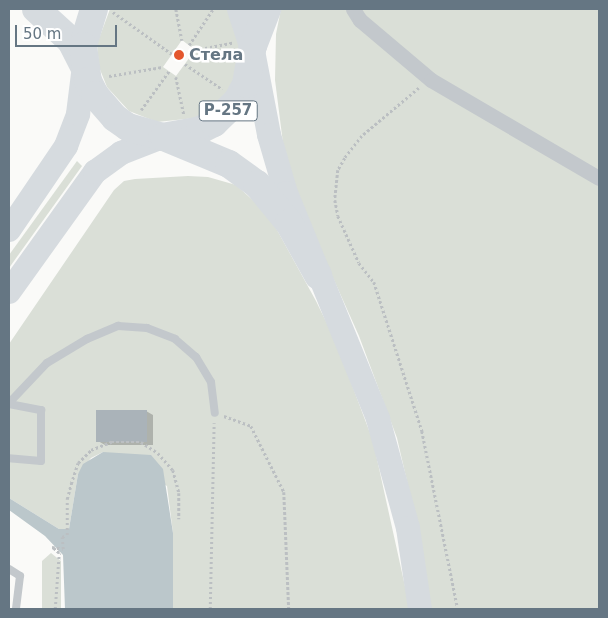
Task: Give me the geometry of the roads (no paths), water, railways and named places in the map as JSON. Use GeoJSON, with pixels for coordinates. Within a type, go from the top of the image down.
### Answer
{"type":"FeatureCollection","features":[{"type":"Feature","properties":{"kind":"highway"},"geometry":{"type":"LineString","coordinates":[[36,9],[71,41],[104,108],[128,127],[174,136],[229,164],[256,184],[289,223],[318,275]]}},
{"type":"Feature","properties":{"kind":"highway"},"geometry":{"type":"LineString","coordinates":[[86,74],[85,30],[94,9]]}},
{"type":"Feature","properties":{"kind":"highway","name":"Р-257"},"geometry":{"type":"LineString","coordinates":[[241,9],[252,46]]}},
{"type":"Feature","properties":{"kind":"highway","name":"Р-257"},"geometry":{"type":"LineString","coordinates":[[174,136],[214,123],[237,101],[249,74],[252,46],[267,9]]}},
{"type":"Feature","properties":{"kind":"main road"},"geometry":{"type":"LineString","coordinates":[[252,46],[275,160],[318,275],[347,337],[378,419],[408,528],[420,609]]}},
{"type":"Feature","properties":{"kind":"main road"},"geometry":{"type":"LineString","coordinates":[[11,225],[57,163],[78,114],[86,74]]}},
{"type":"Feature","properties":{"kind":"main road"},"geometry":{"type":"LineString","coordinates":[[9,292],[90,176],[121,153],[174,136]]}},
{"type":"Feature","properties":{"kind":"street"},"geometry":{"type":"LineString","coordinates":[[353,9],[360,20],[431,80],[599,178]]}},
{"type":"Feature","properties":{"kind":"lane"},"geometry":{"type":"LineString","coordinates":[[9,404],[47,363],[87,339],[118,326],[147,328],[175,339],[196,356],[211,382],[215,413]]}},
{"type":"Feature","properties":{"kind":"lane"},"geometry":{"type":"LineString","coordinates":[[9,404],[41,410],[41,461],[9,458]]}},
{"type":"Feature","properties":{"kind":"lane"},"geometry":{"type":"LineString","coordinates":[[9,569],[20,576],[16,609]]}},
{"type":"Feature","properties":{"kind":"place","name":"Стела"},"geometry":{"type":"Point","coordinates":[179,55]}}]}
